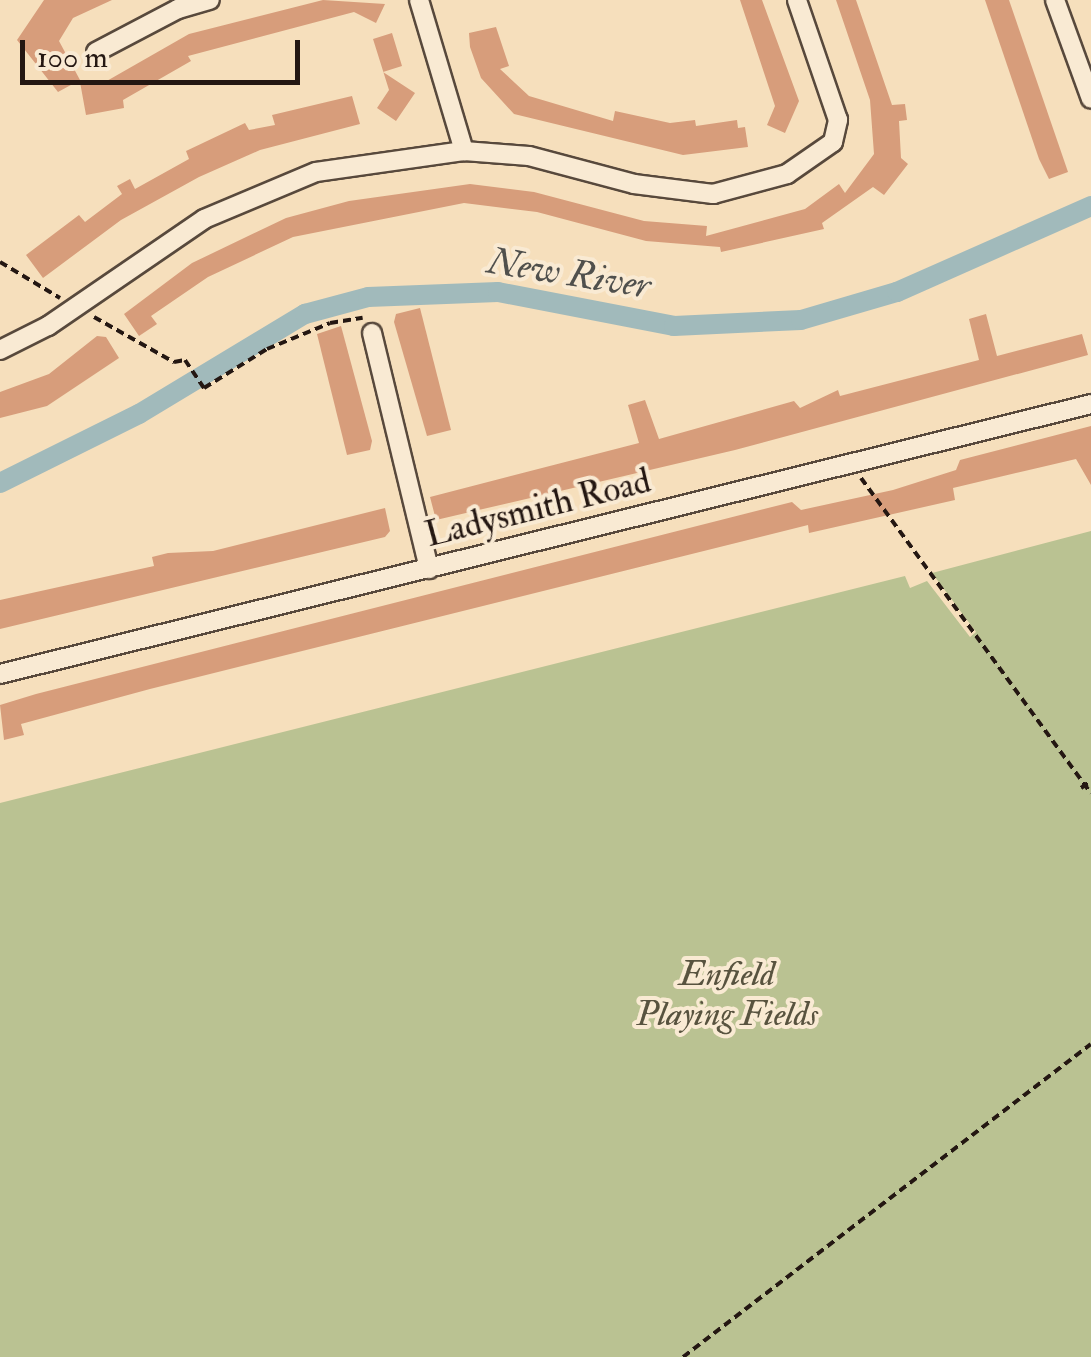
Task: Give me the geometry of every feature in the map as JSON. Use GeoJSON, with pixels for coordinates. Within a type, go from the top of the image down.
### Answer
{"type":"FeatureCollection","features":[{"type":"Feature","properties":{"kind":"street"},"geometry":{"type":"LineString","coordinates":[[96,52],[178,9],[210,0]]}},
{"type":"Feature","properties":{"kind":"street"},"geometry":{"type":"LineString","coordinates":[[419,0],[464,151]]}},
{"type":"Feature","properties":{"kind":"street"},"geometry":{"type":"LineString","coordinates":[[0,350],[48,326],[161,243],[238,203],[316,172],[464,151],[529,156],[634,184],[713,194],[787,174],[834,142],[838,120],[798,0]]}},
{"type":"Feature","properties":{"kind":"street"},"geometry":{"type":"LineString","coordinates":[[1055,0],[1091,99]]}},
{"type":"Feature","properties":{"kind":"street"},"geometry":{"type":"LineString","coordinates":[[366,326],[429,569]]}},
{"type":"Feature","properties":{"kind":"street","name":"Ladysmith Road"},"geometry":{"type":"LineString","coordinates":[[0,674],[1091,404]]}},
{"type":"Feature","properties":{"kind":"path"},"geometry":{"type":"LineString","coordinates":[[0,262],[62,299]]}},
{"type":"Feature","properties":{"kind":"path"},"geometry":{"type":"LineString","coordinates":[[86,312],[174,362],[185,360],[204,388],[267,349],[366,326]]}},
{"type":"Feature","properties":{"kind":"path"},"geometry":{"type":"LineString","coordinates":[[858,472],[1091,793]]}},
{"type":"Feature","properties":{"kind":"path"},"geometry":{"type":"LineString","coordinates":[[1083,787],[1091,781]]}},
{"type":"Feature","properties":{"kind":"path"},"geometry":{"type":"LineString","coordinates":[[683,1357],[1091,1044]]}},
{"type":"Feature","properties":{"kind":"green space","name":"Enfield Playing Fields"},"geometry":{"type":"Polygon","coordinates":[[[1091,531],[1091,1357],[0,1357],[0,803],[905,576],[910,588],[927,581],[970,637],[976,632],[932,573],[1091,531]]]}},
{"type":"Feature","properties":{"kind":"building"},"geometry":{"type":"Polygon","coordinates":[[[44,0],[112,0],[73,18],[59,41],[80,80],[58,92],[17,40],[44,0]]]}},
{"type":"Feature","properties":{"kind":"building"},"geometry":{"type":"Polygon","coordinates":[[[323,0],[385,4],[376,23],[354,12],[188,56],[191,61],[123,100],[124,108],[86,115],[80,82],[105,82],[189,34],[323,0]]]}},
{"type":"Feature","properties":{"kind":"building"},"geometry":{"type":"Polygon","coordinates":[[[740,0],[762,0],[799,101],[785,133],[767,125],[775,106],[740,0]]]}},
{"type":"Feature","properties":{"kind":"building"},"geometry":{"type":"Polygon","coordinates":[[[836,0],[856,0],[892,105],[905,104],[907,120],[899,121],[901,158],[908,164],[884,195],[873,187],[822,223],[824,229],[721,252],[720,247],[646,241],[537,212],[464,203],[293,237],[208,277],[151,316],[157,324],[139,336],[124,314],[192,263],[286,218],[349,201],[470,184],[534,192],[644,221],[707,226],[706,236],[805,209],[839,184],[845,193],[874,154],[870,100],[836,0]]]}},
{"type":"Feature","properties":{"kind":"building"},"geometry":{"type":"Polygon","coordinates":[[[985,0],[1009,0],[1068,172],[1049,179],[1039,159],[985,0]]]}},
{"type":"Feature","properties":{"kind":"building"},"geometry":{"type":"Polygon","coordinates":[[[496,27],[509,66],[500,69],[529,96],[613,121],[615,111],[670,123],[695,120],[696,126],[737,120],[738,128],[745,127],[748,147],[683,155],[514,114],[481,78],[470,47],[469,33],[496,27]]]}},
{"type":"Feature","properties":{"kind":"building"},"geometry":{"type":"Polygon","coordinates":[[[392,33],[402,66],[383,72],[373,39],[392,33]]]}},
{"type":"Feature","properties":{"kind":"building"},"geometry":{"type":"Polygon","coordinates":[[[383,72],[415,93],[396,121],[377,108],[389,90],[383,72]]]}},
{"type":"Feature","properties":{"kind":"building"},"geometry":{"type":"Polygon","coordinates":[[[352,96],[360,124],[260,150],[199,177],[121,220],[43,278],[26,255],[79,215],[85,222],[122,194],[117,186],[130,179],[135,189],[189,159],[186,151],[245,123],[249,130],[275,125],[272,115],[352,96]]]}},
{"type":"Feature","properties":{"kind":"building"},"geometry":{"type":"Polygon","coordinates":[[[420,308],[451,430],[427,436],[394,322],[396,314],[420,308]]]}},
{"type":"Feature","properties":{"kind":"building"},"geometry":{"type":"Polygon","coordinates":[[[986,314],[997,356],[1082,334],[1088,355],[735,450],[436,520],[430,497],[639,443],[628,405],[645,400],[659,439],[794,401],[800,408],[838,390],[840,396],[979,360],[969,319],[986,314]]]}},
{"type":"Feature","properties":{"kind":"building"},"geometry":{"type":"Polygon","coordinates":[[[341,326],[372,441],[370,450],[347,455],[317,334],[341,326]]]}},
{"type":"Feature","properties":{"kind":"building"},"geometry":{"type":"Polygon","coordinates":[[[97,336],[106,337],[119,358],[47,406],[0,418],[0,392],[49,374],[97,336]]]}},
{"type":"Feature","properties":{"kind":"building"},"geometry":{"type":"Polygon","coordinates":[[[1091,426],[1091,485],[1076,459],[1029,470],[953,488],[955,500],[809,533],[808,525],[150,689],[21,724],[24,735],[4,740],[0,705],[36,694],[792,502],[801,510],[893,490],[956,470],[960,460],[1091,426]]]}},
{"type":"Feature","properties":{"kind":"building"},"geometry":{"type":"Polygon","coordinates":[[[385,508],[390,531],[385,537],[0,629],[0,600],[154,566],[152,557],[168,553],[213,551],[385,508]]]}},
{"type":"Feature","properties":{"kind":"waterway","name":"New River"},"geometry":{"type":"LineString","coordinates":[[0,483],[139,414],[305,314],[368,297],[498,292],[674,326],[801,320],[897,292],[1091,206]]}}]}
